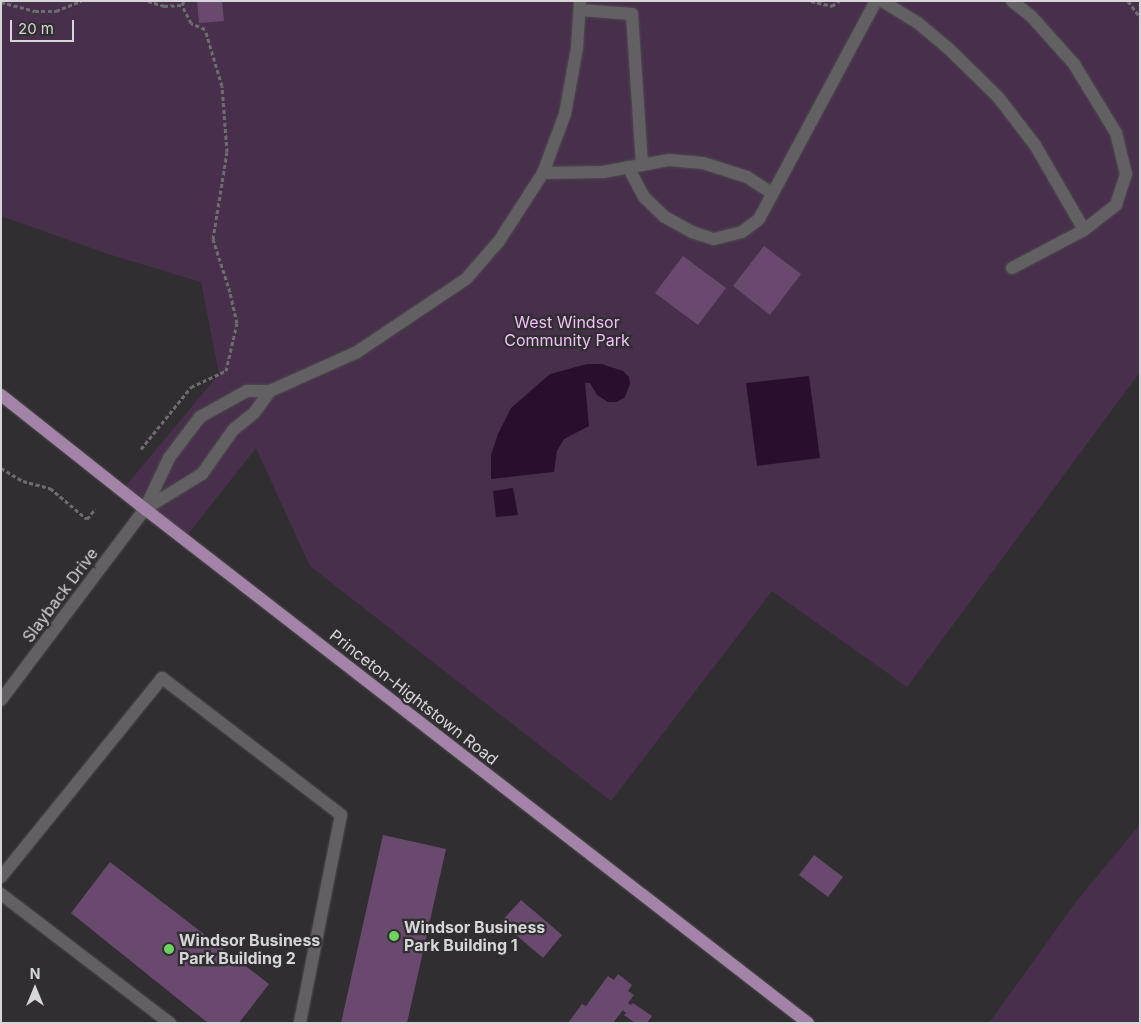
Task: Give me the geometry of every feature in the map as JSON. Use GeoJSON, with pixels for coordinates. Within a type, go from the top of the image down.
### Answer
{"type":"FeatureCollection","features":[{"type":"Feature","properties":{"kind":"main road","name":"Princeton-Hightstown Road"},"geometry":{"type":"LineString","coordinates":[[1,395],[145,509],[808,1023]]}},
{"type":"Feature","properties":{"kind":"street"},"geometry":{"type":"LineString","coordinates":[[628,167],[644,197],[665,217],[692,232],[714,240],[742,232],[759,219],[844,64],[876,1]]}},
{"type":"Feature","properties":{"kind":"street"},"geometry":{"type":"LineString","coordinates":[[882,1],[918,23],[948,48],[998,97],[1035,145],[1084,230]]}},
{"type":"Feature","properties":{"kind":"street"},"geometry":{"type":"LineString","coordinates":[[1012,1],[1031,16],[1074,64],[1116,133],[1126,174],[1116,205],[1084,230],[1012,268]]}},
{"type":"Feature","properties":{"kind":"street"},"geometry":{"type":"LineString","coordinates":[[145,509],[170,458],[200,418],[247,391],[270,391],[356,352],[466,279],[499,241],[543,172],[565,114],[577,48],[580,6],[632,14],[642,165]]}},
{"type":"Feature","properties":{"kind":"street"},"geometry":{"type":"LineString","coordinates":[[543,172],[603,172],[669,160],[702,163],[747,177],[772,193]]}},
{"type":"Feature","properties":{"kind":"street"},"geometry":{"type":"LineString","coordinates":[[145,509],[202,474],[233,430],[254,412],[270,391]]}},
{"type":"Feature","properties":{"kind":"street","name":"Slayback Drive"},"geometry":{"type":"LineString","coordinates":[[1,700],[145,509]]}},
{"type":"Feature","properties":{"kind":"street"},"geometry":{"type":"LineString","coordinates":[[1,877],[162,678],[341,816],[300,1023]]}},
{"type":"Feature","properties":{"kind":"street"},"geometry":{"type":"LineString","coordinates":[[1,894],[170,1023]]}},
{"type":"Feature","properties":{"kind":"path"},"geometry":{"type":"LineString","coordinates":[[1,2],[35,11],[56,11],[81,1]]}},
{"type":"Feature","properties":{"kind":"path"},"geometry":{"type":"LineString","coordinates":[[141,449],[191,387],[226,371],[237,323],[230,292],[213,239],[227,152],[222,86],[205,29],[191,23],[183,3],[164,6],[148,1]]}},
{"type":"Feature","properties":{"kind":"path"},"geometry":{"type":"LineString","coordinates":[[811,1],[832,6],[839,1]]}},
{"type":"Feature","properties":{"kind":"path"},"geometry":{"type":"LineString","coordinates":[[1128,1],[1140,17]]}},
{"type":"Feature","properties":{"kind":"path"},"geometry":{"type":"LineString","coordinates":[[1,468],[24,481],[50,488],[87,519],[95,509]]}},
{"type":"Feature","properties":{"kind":"green space","name":"West Windsor Community Park"},"geometry":{"type":"Polygon","coordinates":[[[1,1],[1140,1],[1140,372],[907,687],[772,591],[611,801],[310,566],[256,448],[181,543],[119,494],[219,374],[201,282],[108,254],[1,216],[1,1]]]}},
{"type":"Feature","properties":{"kind":"green space"},"geometry":{"type":"Polygon","coordinates":[[[1140,824],[1140,1023],[989,1023],[1076,902],[1140,824]]]}},
{"type":"Feature","properties":{"kind":"shaded area"},"geometry":{"type":"Polygon","coordinates":[[[587,364],[602,364],[623,371],[629,377],[630,384],[625,397],[617,402],[608,402],[597,395],[590,383],[585,383],[589,426],[564,439],[557,451],[554,472],[491,479],[491,455],[498,434],[511,408],[550,374],[587,364]]]}},
{"type":"Feature","properties":{"kind":"shaded area"},"geometry":{"type":"Polygon","coordinates":[[[809,376],[820,458],[757,466],[746,383],[809,376]]]}},
{"type":"Feature","properties":{"kind":"shaded area"},"geometry":{"type":"Polygon","coordinates":[[[513,488],[518,515],[496,517],[493,491],[513,488]]]}},
{"type":"Feature","properties":{"kind":"building"},"geometry":{"type":"Polygon","coordinates":[[[197,1],[222,1],[224,21],[199,23],[197,1]]]}},
{"type":"Feature","properties":{"kind":"building"},"geometry":{"type":"Polygon","coordinates":[[[764,246],[801,274],[770,315],[733,286],[764,246]]]}},
{"type":"Feature","properties":{"kind":"building"},"geometry":{"type":"Polygon","coordinates":[[[683,256],[726,288],[698,325],[655,293],[683,256]]]}},
{"type":"Feature","properties":{"kind":"building","name":"Windsor Business Park Building 1"},"geometry":{"type":"Polygon","coordinates":[[[383,835],[446,849],[407,1023],[341,1023],[383,835]]]}},
{"type":"Feature","properties":{"kind":"building"},"geometry":{"type":"Polygon","coordinates":[[[814,855],[843,877],[828,897],[799,875],[814,855]]]}},
{"type":"Feature","properties":{"kind":"building","name":"Windsor Business Park Building 2"},"geometry":{"type":"Polygon","coordinates":[[[110,862],[269,984],[239,1023],[208,1023],[71,913],[110,862]]]}},
{"type":"Feature","properties":{"kind":"building"},"geometry":{"type":"Polygon","coordinates":[[[521,900],[562,935],[543,958],[501,922],[521,900]]]}},
{"type":"Feature","properties":{"kind":"building"},"geometry":{"type":"Polygon","coordinates":[[[618,974],[632,985],[628,991],[634,995],[628,1003],[631,1005],[633,1003],[652,1016],[647,1023],[635,1023],[624,1015],[626,1013],[623,1010],[613,1023],[568,1023],[582,1004],[586,1006],[608,976],[614,980],[618,974]]]}},
{"type":"Feature","properties":{"kind":"place","name":"Windsor Business Park Building 1"},"geometry":{"type":"Point","coordinates":[394,936]}},
{"type":"Feature","properties":{"kind":"place","name":"Windsor Business Park Building 2"},"geometry":{"type":"Point","coordinates":[169,949]}}]}
